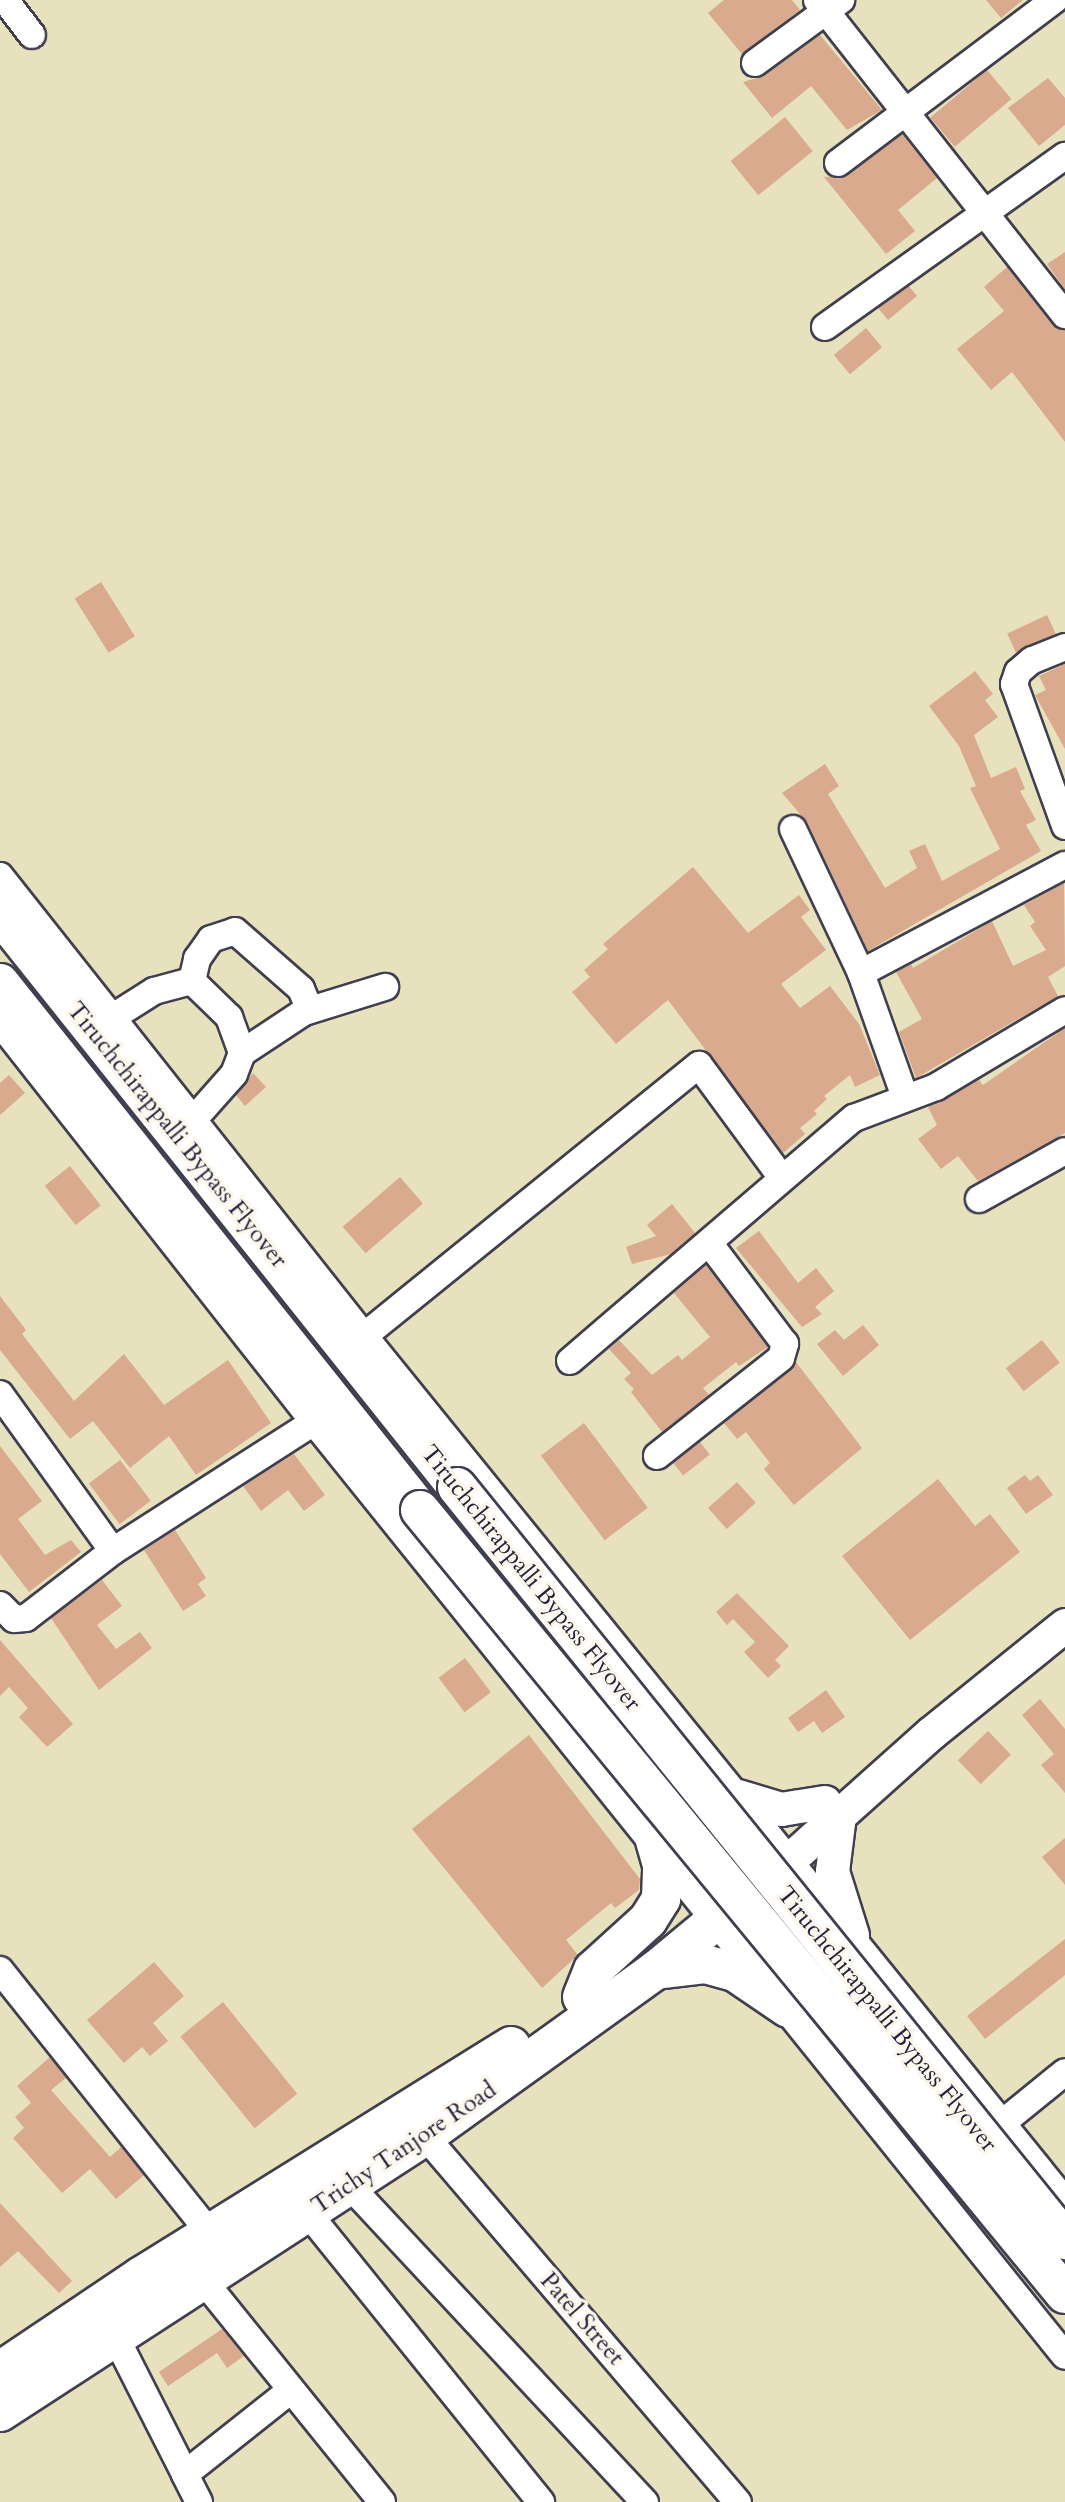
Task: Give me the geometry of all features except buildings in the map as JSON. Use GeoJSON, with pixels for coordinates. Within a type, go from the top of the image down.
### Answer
{"type":"FeatureCollection","features":[{"type":"Feature","properties":{"kind":"highway","name":"Tiruchchirappalli Bypass Flyover"},"geometry":{"type":"LineString","coordinates":[[0,914],[457,1488],[1065,2240]]}},
{"type":"Feature","properties":{"kind":"highway","name":"Tiruchchirappalli Bypass Flyover"},"geometry":{"type":"LineString","coordinates":[[0,983],[420,1510],[1065,2294]]}},
{"type":"Feature","properties":{"kind":"highway"},"geometry":{"type":"LineString","coordinates":[[582,1997],[593,1970],[648,1920],[661,1899],[662,1866],[655,1841]]}},
{"type":"Feature","properties":{"kind":"highway","name":"Trichy Tanjore Road"},"geometry":{"type":"LineString","coordinates":[[0,2371],[211,2234],[520,2041],[710,1909],[782,1850]]}},
{"type":"Feature","properties":{"kind":"highway","name":"Trichy Tanjore Road"},"geometry":{"type":"LineString","coordinates":[[0,2412],[425,2136],[656,1970],[710,1909]]}},
{"type":"Feature","properties":{"kind":"highway"},"geometry":{"type":"LineString","coordinates":[[656,1970],[705,1964],[735,1972],[789,2008]]}},
{"type":"Feature","properties":{"kind":"main road"},"geometry":{"type":"LineString","coordinates":[[782,1850],[1065,1625]]}},
{"type":"Feature","properties":{"kind":"main road"},"geometry":{"type":"LineString","coordinates":[[738,1796],[781,1809],[832,1809]]}},
{"type":"Feature","properties":{"kind":"main road"},"geometry":{"type":"LineString","coordinates":[[832,1809],[832,1871],[852,1935]]}},
{"type":"Feature","properties":{"kind":"street"},"geometry":{"type":"LineString","coordinates":[[5,0],[32,35]]}},
{"type":"Feature","properties":{"kind":"street"},"geometry":{"type":"LineString","coordinates":[[838,163],[908,113],[1054,0]]}},
{"type":"Feature","properties":{"kind":"street"},"geometry":{"type":"LineString","coordinates":[[755,63],[828,4],[908,113],[1065,315]]}},
{"type":"Feature","properties":{"kind":"street"},"geometry":{"type":"LineString","coordinates":[[825,327],[1065,156]]}},
{"type":"Feature","properties":{"kind":"street"},"geometry":{"type":"LineString","coordinates":[[1065,646],[1032,660],[1018,672],[1014,684],[1065,826]]}},
{"type":"Feature","properties":{"kind":"street"},"geometry":{"type":"LineString","coordinates":[[793,829],[861,973],[905,1097]]}},
{"type":"Feature","properties":{"kind":"street"},"geometry":{"type":"LineString","coordinates":[[861,973],[1065,865]]}},
{"type":"Feature","properties":{"kind":"street"},"geometry":{"type":"LineString","coordinates":[[0,876],[195,1118],[364,1336],[852,1935],[1065,2202]]}},
{"type":"Feature","properties":{"kind":"street"},"geometry":{"type":"LineString","coordinates":[[192,981],[197,958],[211,939],[235,931],[301,989],[307,1003],[304,1012]]}},
{"type":"Feature","properties":{"kind":"street"},"geometry":{"type":"LineString","coordinates":[[113,1017],[154,991],[192,981]]}},
{"type":"Feature","properties":{"kind":"street"},"geometry":{"type":"LineString","coordinates":[[192,981],[229,1017],[242,1053]]}},
{"type":"Feature","properties":{"kind":"street"},"geometry":{"type":"LineString","coordinates":[[195,1118],[234,1074],[242,1053],[304,1012],[385,987]]}},
{"type":"Feature","properties":{"kind":"street"},"geometry":{"type":"LineString","coordinates":[[570,1361],[710,1244],[782,1178],[854,1118],[936,1087],[1065,1010]]}},
{"type":"Feature","properties":{"kind":"street"},"geometry":{"type":"LineString","coordinates":[[0,1023],[314,1422],[710,1909],[1065,2356]]}},
{"type":"Feature","properties":{"kind":"street"},"geometry":{"type":"LineString","coordinates":[[364,1336],[699,1065],[782,1178]]}},
{"type":"Feature","properties":{"kind":"street"},"geometry":{"type":"LineString","coordinates":[[979,1199],[1065,1151]]}},
{"type":"Feature","properties":{"kind":"street"},"geometry":{"type":"LineString","coordinates":[[657,1456],[781,1357],[785,1344],[710,1244]]}},
{"type":"Feature","properties":{"kind":"street"},"geometry":{"type":"LineString","coordinates":[[0,1394],[113,1552]]}},
{"type":"Feature","properties":{"kind":"street"},"geometry":{"type":"LineString","coordinates":[[0,1605],[14,1619],[26,1618],[113,1552],[314,1422]]}},
{"type":"Feature","properties":{"kind":"street"},"geometry":{"type":"LineString","coordinates":[[0,1970],[211,2234]]}},
{"type":"Feature","properties":{"kind":"street"},"geometry":{"type":"LineString","coordinates":[[1001,2124],[1065,2072]]}},
{"type":"Feature","properties":{"kind":"street","name":"Patel Street"},"geometry":{"type":"LineString","coordinates":[[425,2136],[738,2502]]}},
{"type":"Feature","properties":{"kind":"street"},"geometry":{"type":"LineString","coordinates":[[349,2185],[645,2502]]}},
{"type":"Feature","properties":{"kind":"street"},"geometry":{"type":"LineString","coordinates":[[307,2212],[541,2502]]}},
{"type":"Feature","properties":{"kind":"street"},"geometry":{"type":"LineString","coordinates":[[203,2280],[382,2502]]}},
{"type":"Feature","properties":{"kind":"street"},"geometry":{"type":"LineString","coordinates":[[116,2338],[185,2473],[195,2501]]}},
{"type":"Feature","properties":{"kind":"street"},"geometry":{"type":"LineString","coordinates":[[185,2473],[291,2390]]}}]}
